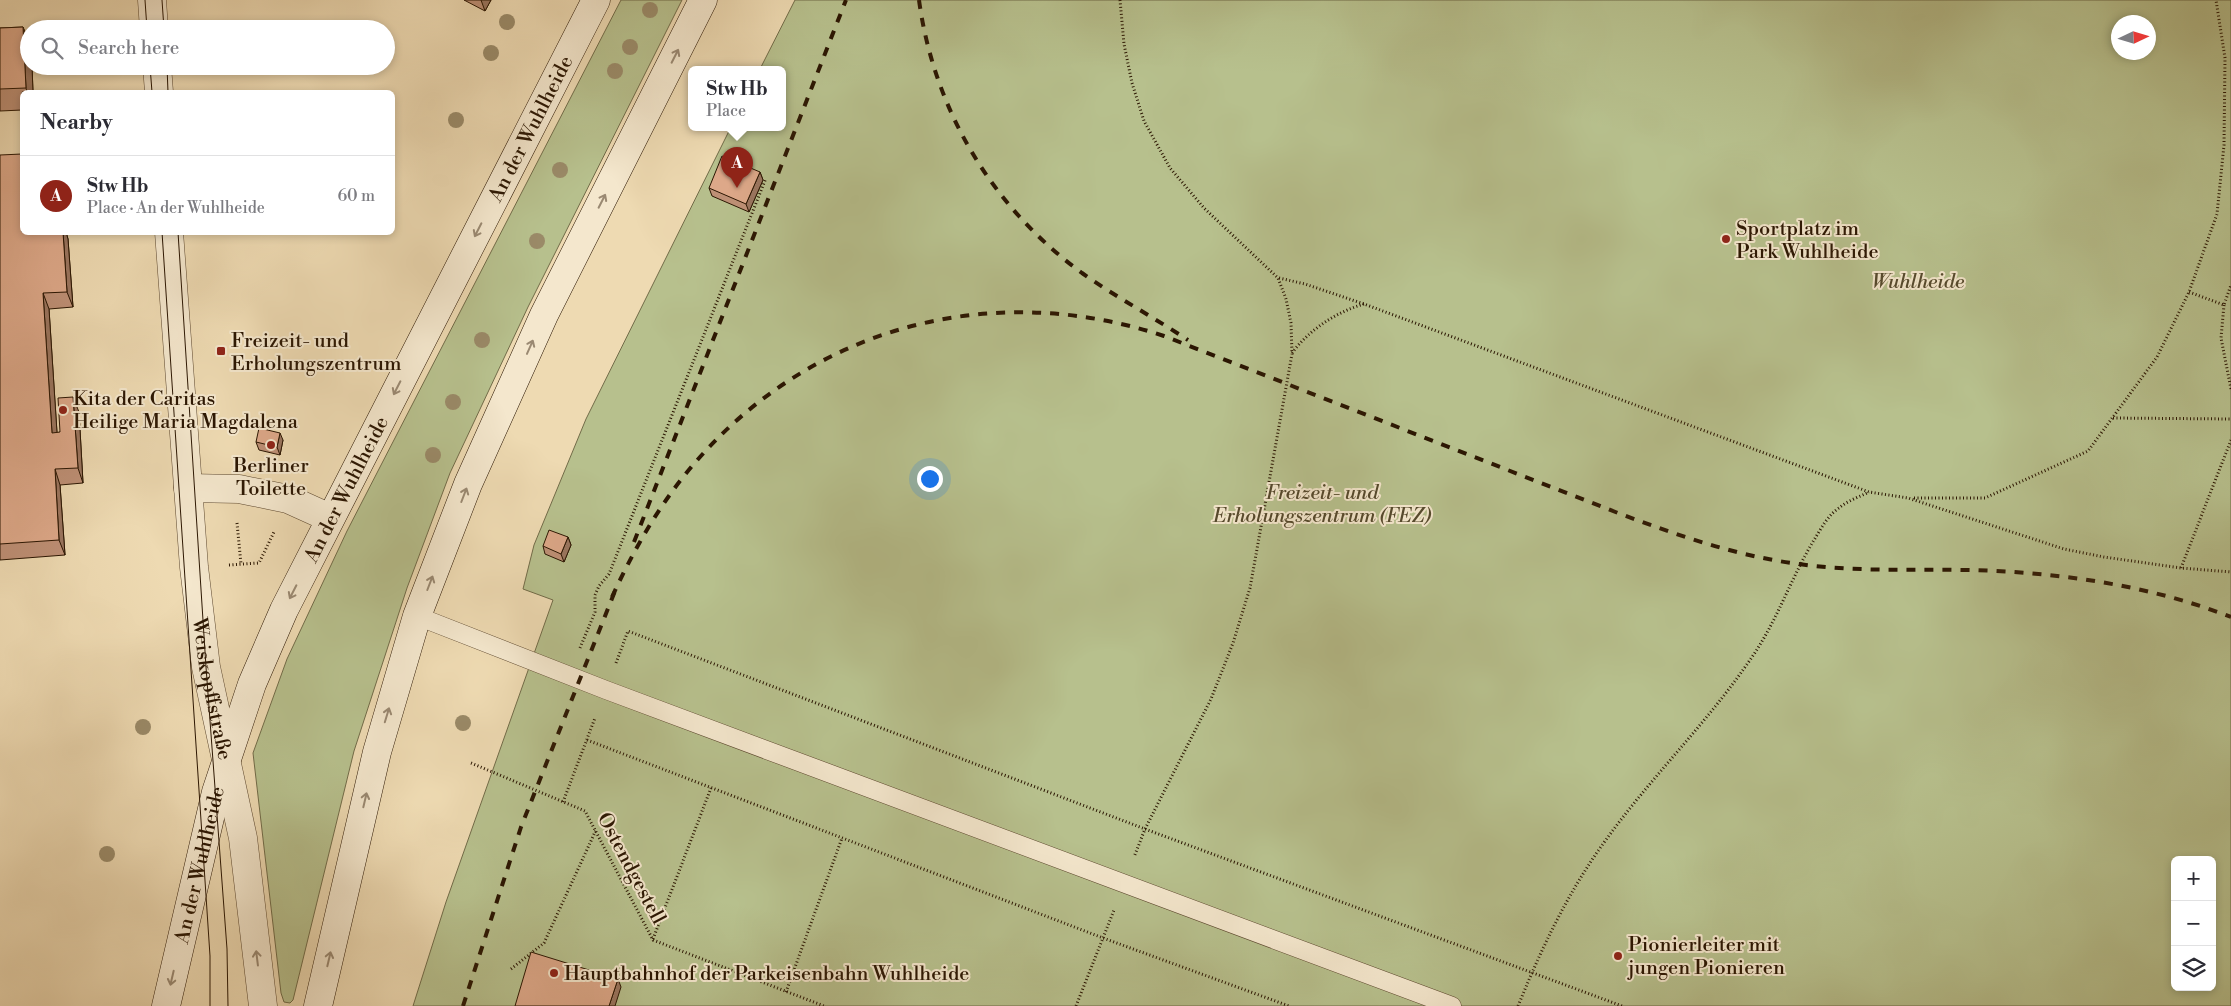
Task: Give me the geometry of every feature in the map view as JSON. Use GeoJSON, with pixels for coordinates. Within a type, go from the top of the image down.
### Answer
{"type":"FeatureCollection","features":[{"type":"Feature","properties":{"kind":"main road"},"geometry":{"type":"LineString","coordinates":[[152,0],[153,20]]}},
{"type":"Feature","properties":{"kind":"main road","name":"An der Wuhlheide"},"geometry":{"type":"LineString","coordinates":[[166,1006],[210,811],[252,684],[284,610],[330,518],[596,0]]}},
{"type":"Feature","properties":{"kind":"main road"},"geometry":{"type":"LineString","coordinates":[[318,1006],[376,752],[417,616],[468,484],[544,315],[703,0]]}},
{"type":"Feature","properties":{"kind":"main road"},"geometry":{"type":"LineString","coordinates":[[158,75],[159,90]]}},
{"type":"Feature","properties":{"kind":"main road","name":"Weiskopffstraße"},"geometry":{"type":"LineString","coordinates":[[169,235],[194,568],[206,668],[243,838],[263,1006]]}},
{"type":"Feature","properties":{"kind":"main road"},"geometry":{"type":"LineString","coordinates":[[188,488],[240,489],[288,499],[330,518]]}},
{"type":"Feature","properties":{"kind":"lane"},"geometry":{"type":"LineString","coordinates":[[417,616],[606,690],[1452,1006]]}},
{"type":"Feature","properties":{"kind":"path"},"geometry":{"type":"LineString","coordinates":[[1120,0],[1124,44],[1132,83],[1144,121],[1170,168],[1204,208],[1278,278],[1286,299],[1291,322],[1292,354],[1250,588],[1236,634],[1211,699],[1145,829],[1124,883]]}},
{"type":"Feature","properties":{"kind":"path"},"geometry":{"type":"LineString","coordinates":[[1278,278],[1305,284],[1364,304],[1869,492],[1908,498],[1985,498],[2088,451],[2157,357],[2189,292],[2217,214],[2224,145],[2225,58],[2216,0]]}},
{"type":"Feature","properties":{"kind":"path"},"geometry":{"type":"LineString","coordinates":[[569,676],[595,612],[595,595],[598,586],[610,574],[766,178]]}},
{"type":"Feature","properties":{"kind":"path"},"geometry":{"type":"LineString","coordinates":[[2231,285],[2224,305],[2222,338],[2231,389]]}},
{"type":"Feature","properties":{"kind":"path"},"geometry":{"type":"LineString","coordinates":[[2189,292],[2224,305]]}},
{"type":"Feature","properties":{"kind":"path"},"geometry":{"type":"LineString","coordinates":[[1292,354],[1303,338],[1346,309],[1364,304]]}},
{"type":"Feature","properties":{"kind":"path"},"geometry":{"type":"LineString","coordinates":[[2112,418],[2231,419]]}},
{"type":"Feature","properties":{"kind":"path"},"geometry":{"type":"LineString","coordinates":[[2181,568],[2231,440]]}},
{"type":"Feature","properties":{"kind":"path"},"geometry":{"type":"LineString","coordinates":[[1518,1006],[1548,934],[1564,904],[1604,843],[1725,695],[1753,656],[1772,624],[1800,564],[1826,520],[1839,507],[1869,492]]}},
{"type":"Feature","properties":{"kind":"path"},"geometry":{"type":"LineString","coordinates":[[1908,498],[2064,549],[2181,568],[2231,572]]}},
{"type":"Feature","properties":{"kind":"path"},"geometry":{"type":"LineString","coordinates":[[237,519],[241,564]]}},
{"type":"Feature","properties":{"kind":"path"},"geometry":{"type":"LineString","coordinates":[[229,565],[259,563],[277,525]]}},
{"type":"Feature","properties":{"kind":"path"},"geometry":{"type":"LineString","coordinates":[[563,802],[628,631],[1145,829],[1622,1006]]}},
{"type":"Feature","properties":{"kind":"path"},"geometry":{"type":"LineString","coordinates":[[586,740],[1103,938],[1290,1006]]}},
{"type":"Feature","properties":{"kind":"path","name":"Ostendgestell"},"geometry":{"type":"LineString","coordinates":[[471,763],[585,811],[653,940],[824,1006]]}},
{"type":"Feature","properties":{"kind":"path"},"geometry":{"type":"LineString","coordinates":[[653,940],[711,788]]}},
{"type":"Feature","properties":{"kind":"path"},"geometry":{"type":"LineString","coordinates":[[510,969],[544,943],[596,830]]}},
{"type":"Feature","properties":{"kind":"path"},"geometry":{"type":"LineString","coordinates":[[786,992],[842,838]]}},
{"type":"Feature","properties":{"kind":"path"},"geometry":{"type":"LineString","coordinates":[[1076,1006],[1103,938]]}},
{"type":"Feature","properties":{"kind":"green space"},"geometry":{"type":"Polygon","coordinates":[[[621,0],[682,0],[528,307],[450,473],[407,588],[354,751],[293,1000],[290,1003],[284,1002],[281,993],[253,753],[287,659],[347,531],[621,0]]]}},
{"type":"Feature","properties":{"kind":"green space","name":"Freizeit- und Erholungszentrum (FEZ)"},"geometry":{"type":"Polygon","coordinates":[[[795,0],[2231,0],[2231,1006],[413,1006],[446,902],[553,600],[523,589],[534,545],[586,419],[729,131],[786,131],[786,66],[762,66],[795,0]]]}},
{"type":"Feature","properties":{"kind":"building"},"geometry":{"type":"Polygon","coordinates":[[[20,27],[20,75],[25,75],[26,88],[0,89],[0,28],[20,27]]]}},
{"type":"Feature","properties":{"kind":"building"},"geometry":{"type":"Polygon","coordinates":[[[20,154],[20,235],[63,235],[67,292],[43,293],[52,433],[60,432],[58,398],[73,397],[78,468],[55,469],[59,540],[0,544],[0,155],[20,154]]]}},
{"type":"Feature","properties":{"kind":"building"},"geometry":{"type":"Polygon","coordinates":[[[722,156],[760,172],[746,204],[709,188],[722,156]]]}},
{"type":"Feature","properties":{"kind":"building"},"geometry":{"type":"Polygon","coordinates":[[[259,428],[280,433],[277,447],[256,442],[259,428]]]}},
{"type":"Feature","properties":{"kind":"building"},"geometry":{"type":"Polygon","coordinates":[[[549,530],[568,537],[561,554],[543,546],[549,530]]]}},
{"type":"Feature","properties":{"kind":"building","name":"Hauptbahnhof der Parkeisenbahn Wuhlheide"},"geometry":{"type":"Polygon","coordinates":[[[531,952],[618,979],[609,1006],[515,1006],[531,952]]]}},
{"type":"Feature","properties":{"kind":"tram line"},"geometry":{"type":"LineString","coordinates":[[145,0],[146,20]]}},
{"type":"Feature","properties":{"kind":"tram line"},"geometry":{"type":"LineString","coordinates":[[162,0],[163,20]]}},
{"type":"Feature","properties":{"kind":"tram line"},"geometry":{"type":"LineString","coordinates":[[151,75],[152,90]]}},
{"type":"Feature","properties":{"kind":"tram line"},"geometry":{"type":"LineString","coordinates":[[167,75],[168,90]]}},
{"type":"Feature","properties":{"kind":"tram line"},"geometry":{"type":"LineString","coordinates":[[162,235],[210,956],[210,1006]]}},
{"type":"Feature","properties":{"kind":"tram line"},"geometry":{"type":"LineString","coordinates":[[178,235],[206,667],[227,949],[228,1006]]}},
{"type":"Feature","properties":{"kind":"railway"},"geometry":{"type":"LineString","coordinates":[[634,542],[846,0]]}},
{"type":"Feature","properties":{"kind":"railway"},"geometry":{"type":"LineString","coordinates":[[919,0],[927,41],[938,80],[953,117],[972,153],[995,187],[1021,218],[1050,247],[1082,273],[1188,340]]}},
{"type":"Feature","properties":{"kind":"railway"},"geometry":{"type":"LineString","coordinates":[[612,597],[630,560],[662,506],[700,457],[747,411],[799,374],[855,346],[914,326],[975,315],[1037,313],[1101,320],[1164,336],[1618,513],[1685,537],[1752,556],[1820,567],[2001,571],[2069,577],[2168,596],[2231,617]]}},
{"type":"Feature","properties":{"kind":"railway"},"geometry":{"type":"LineString","coordinates":[[463,1006],[521,827],[615,591]]}},
{"type":"Feature","properties":{"kind":"place","name":"Stw Hb"},"geometry":{"type":"Point","coordinates":[737,188]}},
{"type":"Feature","properties":{"kind":"place","name":"Sportplatz im Park Wuhlheide"},"geometry":{"type":"Point","coordinates":[1726,239]}},
{"type":"Feature","properties":{"kind":"place","name":"Freizeit- und Erholungszentrum"},"geometry":{"type":"Point","coordinates":[221,351]}},
{"type":"Feature","properties":{"kind":"place","name":"Kita der Caritas Heilige Maria Magdalena"},"geometry":{"type":"Point","coordinates":[63,410]}},
{"type":"Feature","properties":{"kind":"place","name":"Berliner Toilette"},"geometry":{"type":"Point","coordinates":[271,445]}},
{"type":"Feature","properties":{"kind":"place","name":"Pionierleiter mit jungen Pionieren"},"geometry":{"type":"Point","coordinates":[1618,956]}},
{"type":"Feature","properties":{"kind":"place","name":"Hauptbahnhof der Parkeisenbahn Wuhlheide"},"geometry":{"type":"Point","coordinates":[554,973]}},
{"type":"Feature","properties":{"kind":"park label","name":"Wuhlheide"},"geometry":{"type":"Point","coordinates":[1918,281]}}]}
